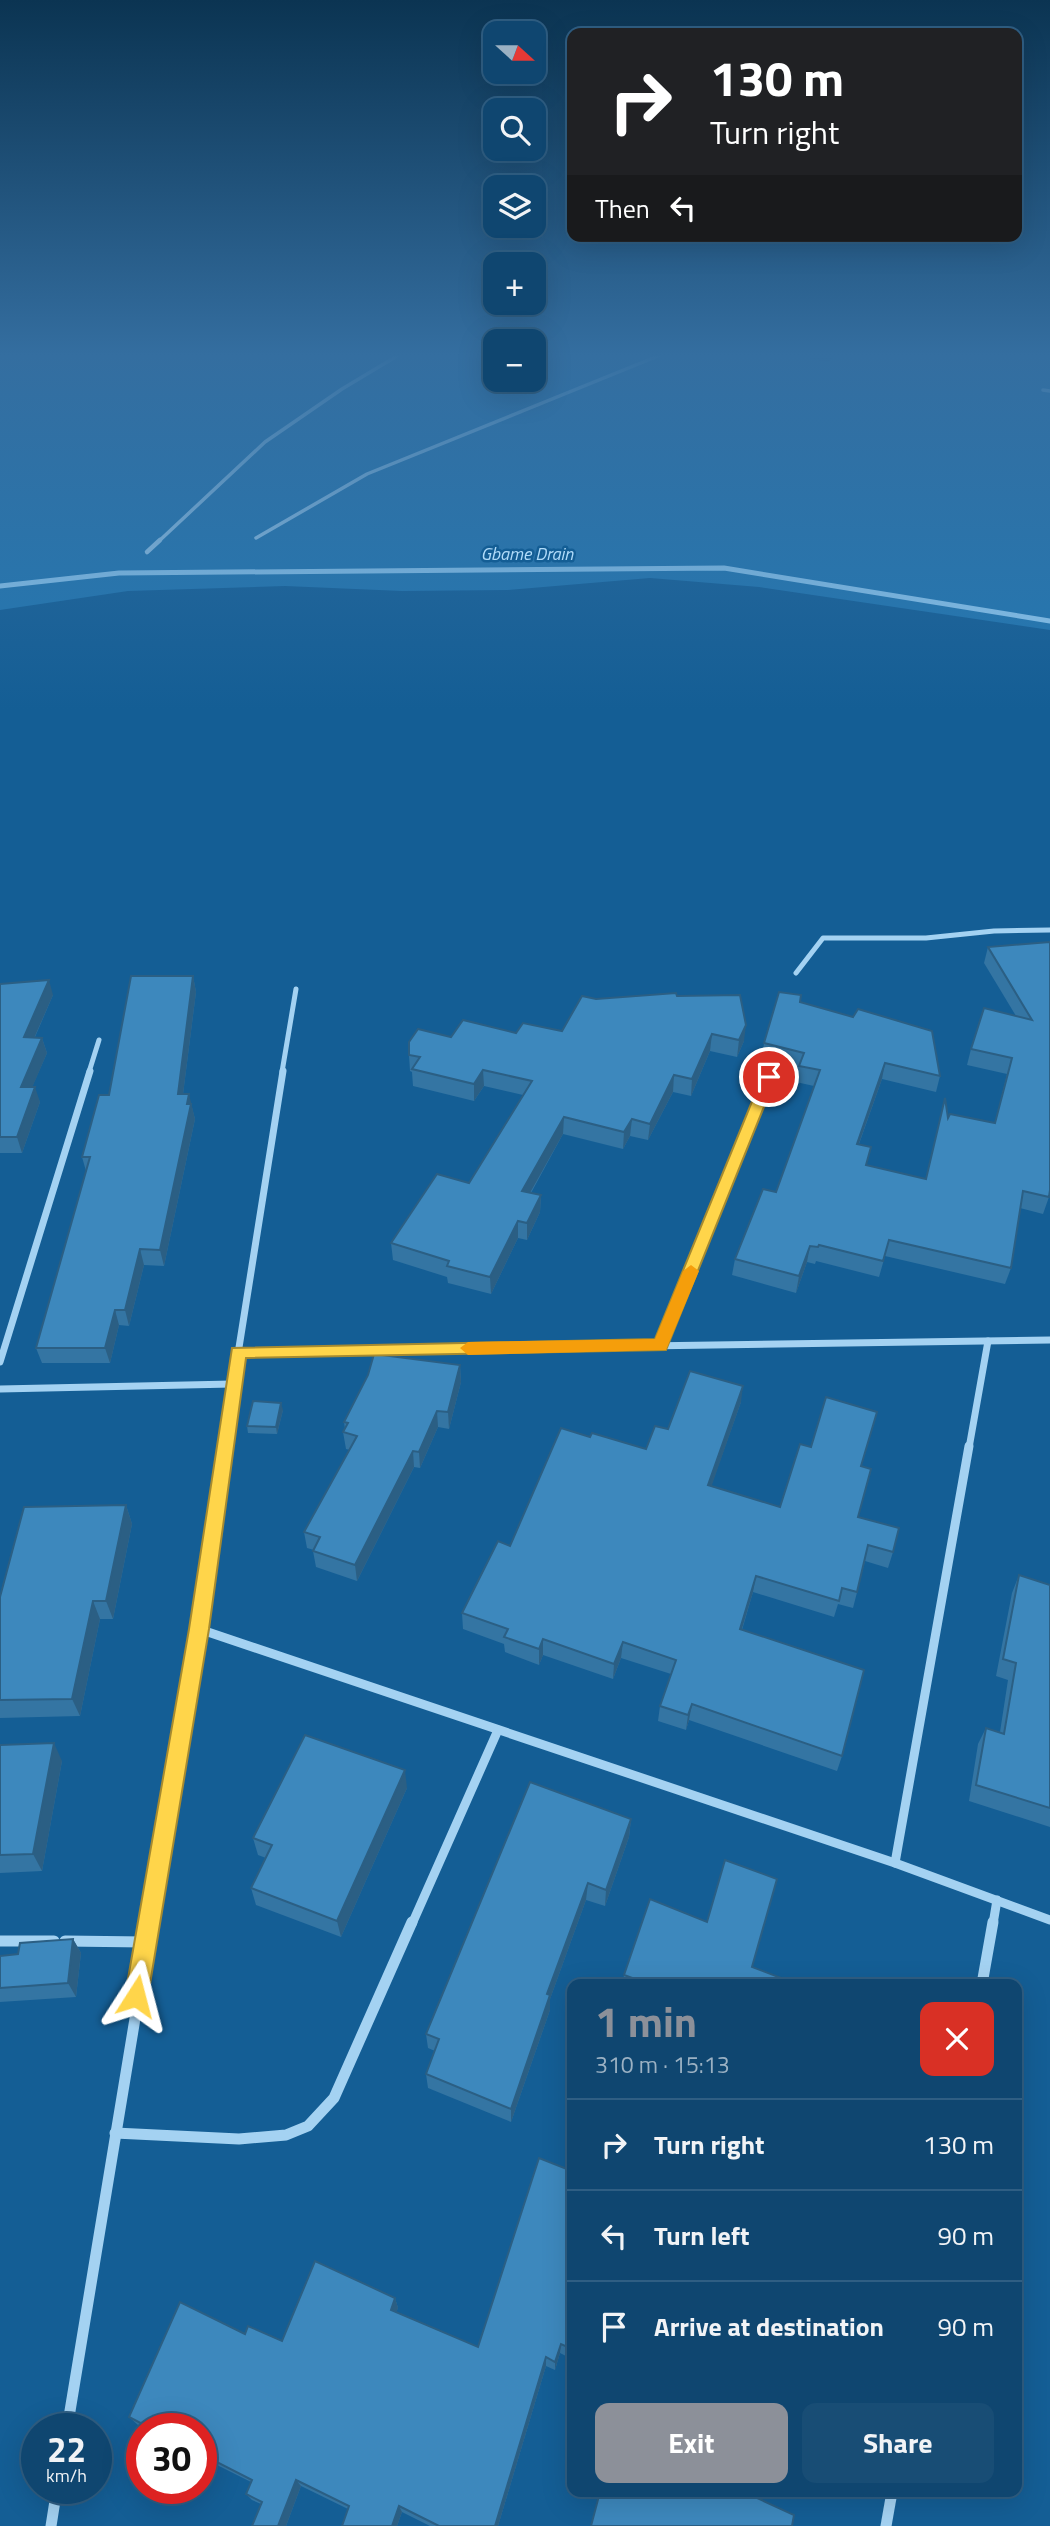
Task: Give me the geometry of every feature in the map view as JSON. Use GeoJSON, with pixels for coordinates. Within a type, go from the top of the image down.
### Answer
{"type":"FeatureCollection","features":[{"type":"Feature","properties":{"kind":"street"},"geometry":{"type":"LineString","coordinates":[[148,552],[231,474]]}},
{"type":"Feature","properties":{"kind":"street"},"geometry":{"type":"LineString","coordinates":[[256,538],[367,474]]}},
{"type":"Feature","properties":{"kind":"street"},"geometry":{"type":"LineString","coordinates":[[796,972],[822,937],[926,938],[994,931],[1050,930]]}},
{"type":"Feature","properties":{"kind":"street"},"geometry":{"type":"LineString","coordinates":[[70,2413],[145,1942],[199,1629],[232,1384],[296,989]]}},
{"type":"Feature","properties":{"kind":"street"},"geometry":{"type":"LineString","coordinates":[[0,1362],[99,1040]]}},
{"type":"Feature","properties":{"kind":"street"},"geometry":{"type":"LineString","coordinates":[[660,1345],[769,1077]]}},
{"type":"Feature","properties":{"kind":"street"},"geometry":{"type":"LineString","coordinates":[[238,1352],[1050,1340]]}},
{"type":"Feature","properties":{"kind":"street"},"geometry":{"type":"LineString","coordinates":[[895,1863],[988,1341]]}},
{"type":"Feature","properties":{"kind":"street"},"geometry":{"type":"LineString","coordinates":[[0,1389],[232,1384]]}},
{"type":"Feature","properties":{"kind":"street"},"geometry":{"type":"LineString","coordinates":[[199,1629],[895,1863],[1050,1920]]}},
{"type":"Feature","properties":{"kind":"street"},"geometry":{"type":"LineString","coordinates":[[114,2133],[251,2138],[278,2136],[306,2128],[334,2098],[498,1730]]}},
{"type":"Feature","properties":{"kind":"street"},"geometry":{"type":"LineString","coordinates":[[983,1979],[997,1900]]}},
{"type":"Feature","properties":{"kind":"street"},"geometry":{"type":"LineString","coordinates":[[0,1941],[145,1942]]}},
{"type":"Feature","properties":{"kind":"street"},"geometry":{"type":"LineString","coordinates":[[886,2526],[891,2497]]}},
{"type":"Feature","properties":{"kind":"street"},"geometry":{"type":"LineString","coordinates":[[51,2526],[54,2504]]}},
{"type":"Feature","properties":{"kind":"shaded area"},"geometry":{"type":"Polygon","coordinates":[[[0,474],[1050,474],[1050,630],[759,587],[650,578],[508,590],[402,591],[285,586],[128,591],[0,610],[0,474]]]}},
{"type":"Feature","properties":{"kind":"building"},"geometry":{"type":"Polygon","coordinates":[[[1050,942],[1050,1190],[1049,1197],[1023,1191],[1011,1268],[889,1240],[883,1261],[819,1245],[810,1246],[799,1276],[735,1259],[763,1189],[776,1192],[820,1070],[799,1066],[804,1053],[764,1043],[779,992],[801,995],[800,1002],[853,1017],[858,1009],[932,1031],[940,1076],[885,1063],[857,1144],[871,1147],[866,1165],[926,1179],[945,1098],[948,1118],[950,1114],[995,1123],[1012,1058],[971,1049],[984,1008],[1032,1020],[988,947],[1050,942]]]}},
{"type":"Feature","properties":{"kind":"building"},"geometry":{"type":"Polygon","coordinates":[[[131,976],[193,976],[178,1094],[189,1094],[187,1104],[191,1104],[160,1250],[140,1249],[125,1310],[115,1310],[105,1348],[36,1348],[90,1157],[82,1157],[99,1095],[109,1095],[131,976]]]}},
{"type":"Feature","properties":{"kind":"building"},"geometry":{"type":"Polygon","coordinates":[[[49,980],[24,1037],[42,1038],[21,1087],[35,1087],[17,1137],[0,1137],[0,984],[49,980]]]}},
{"type":"Feature","properties":{"kind":"building"},"geometry":{"type":"Polygon","coordinates":[[[676,993],[677,996],[740,995],[746,1025],[739,1040],[712,1034],[692,1079],[674,1075],[650,1124],[632,1119],[624,1132],[564,1117],[522,1191],[541,1195],[527,1223],[518,1221],[490,1277],[447,1266],[449,1261],[391,1243],[437,1174],[469,1183],[532,1081],[483,1070],[474,1084],[412,1069],[420,1057],[409,1055],[409,1042],[418,1029],[451,1037],[463,1020],[516,1033],[523,1023],[562,1031],[582,996],[596,999],[676,993]]]}},
{"type":"Feature","properties":{"kind":"building"},"geometry":{"type":"Polygon","coordinates":[[[374,1354],[460,1365],[448,1412],[437,1411],[419,1452],[413,1451],[355,1565],[313,1551],[320,1537],[304,1532],[357,1436],[343,1432],[348,1423],[344,1422],[368,1375],[374,1354]]]}},
{"type":"Feature","properties":{"kind":"building"},"geometry":{"type":"Polygon","coordinates":[[[690,1371],[743,1386],[708,1485],[780,1507],[800,1444],[811,1447],[826,1397],[877,1412],[861,1466],[871,1469],[858,1517],[899,1528],[893,1552],[868,1545],[857,1592],[842,1588],[839,1601],[756,1576],[740,1629],[864,1670],[842,1756],[692,1704],[688,1715],[660,1706],[676,1660],[623,1642],[614,1664],[543,1639],[539,1649],[504,1637],[508,1629],[462,1613],[498,1541],[510,1546],[561,1428],[590,1437],[592,1433],[646,1449],[655,1426],[668,1429],[690,1371]]]}},
{"type":"Feature","properties":{"kind":"building"},"geometry":{"type":"Polygon","coordinates":[[[253,1401],[281,1403],[276,1427],[247,1426],[253,1401]]]}},
{"type":"Feature","properties":{"kind":"building"},"geometry":{"type":"Polygon","coordinates":[[[126,1505],[106,1601],[93,1601],[72,1699],[0,1700],[0,1597],[24,1507],[126,1505]]]}},
{"type":"Feature","properties":{"kind":"building"},"geometry":{"type":"Polygon","coordinates":[[[1019,1575],[1050,1585],[1050,1808],[976,1785],[986,1728],[1004,1734],[1016,1663],[1003,1659],[1019,1575]]]}},
{"type":"Feature","properties":{"kind":"building"},"geometry":{"type":"Polygon","coordinates":[[[305,1735],[405,1770],[337,1921],[251,1888],[272,1845],[253,1838],[305,1735]]]}},
{"type":"Feature","properties":{"kind":"building"},"geometry":{"type":"Polygon","coordinates":[[[54,1743],[33,1854],[0,1855],[0,1745],[54,1743]]]}},
{"type":"Feature","properties":{"kind":"building"},"geometry":{"type":"Polygon","coordinates":[[[530,1782],[631,1819],[606,1890],[588,1883],[547,1994],[550,1995],[511,2109],[426,2074],[439,2039],[426,2034],[530,1782]]]}},
{"type":"Feature","properties":{"kind":"building"},"geometry":{"type":"Polygon","coordinates":[[[725,1860],[777,1879],[752,1967],[784,1979],[635,1979],[624,1975],[650,1899],[707,1922],[725,1860]]]}},
{"type":"Feature","properties":{"kind":"building"},"geometry":{"type":"Polygon","coordinates":[[[73,1939],[68,1983],[0,1988],[0,1956],[18,1954],[20,1943],[73,1939]]]}},
{"type":"Feature","properties":{"kind":"building"},"geometry":{"type":"Polygon","coordinates":[[[539,2158],[567,2169],[567,2347],[561,2344],[555,2362],[546,2357],[495,2526],[439,2526],[399,2506],[392,2526],[342,2526],[349,2506],[296,2480],[278,2526],[252,2526],[262,2502],[246,2494],[252,2480],[217,2462],[217,2413],[131,2413],[180,2302],[245,2334],[248,2326],[282,2341],[315,2261],[395,2298],[391,2310],[478,2347],[539,2158]]]}},
{"type":"Feature","properties":{"kind":"building"},"geometry":{"type":"Polygon","coordinates":[[[599,2497],[755,2497],[794,2515],[792,2526],[591,2526],[599,2497]]]}},
{"type":"Feature","properties":{"kind":"waterway","name":"Gbame Drain"},"geometry":{"type":"LineString","coordinates":[[0,586],[119,573],[724,568],[1050,621]]}},
{"type":"Feature","properties":{"kind":"slow traffic"},"geometry":{"type":"LineString","coordinates":[[468,1348],[660,1345],[691,1271]]}},
{"type":"Feature","properties":{"kind":"route"},"geometry":{"type":"LineString","coordinates":[[136,1996],[199,1629],[238,1352],[660,1345],[769,1077]]}}]}
